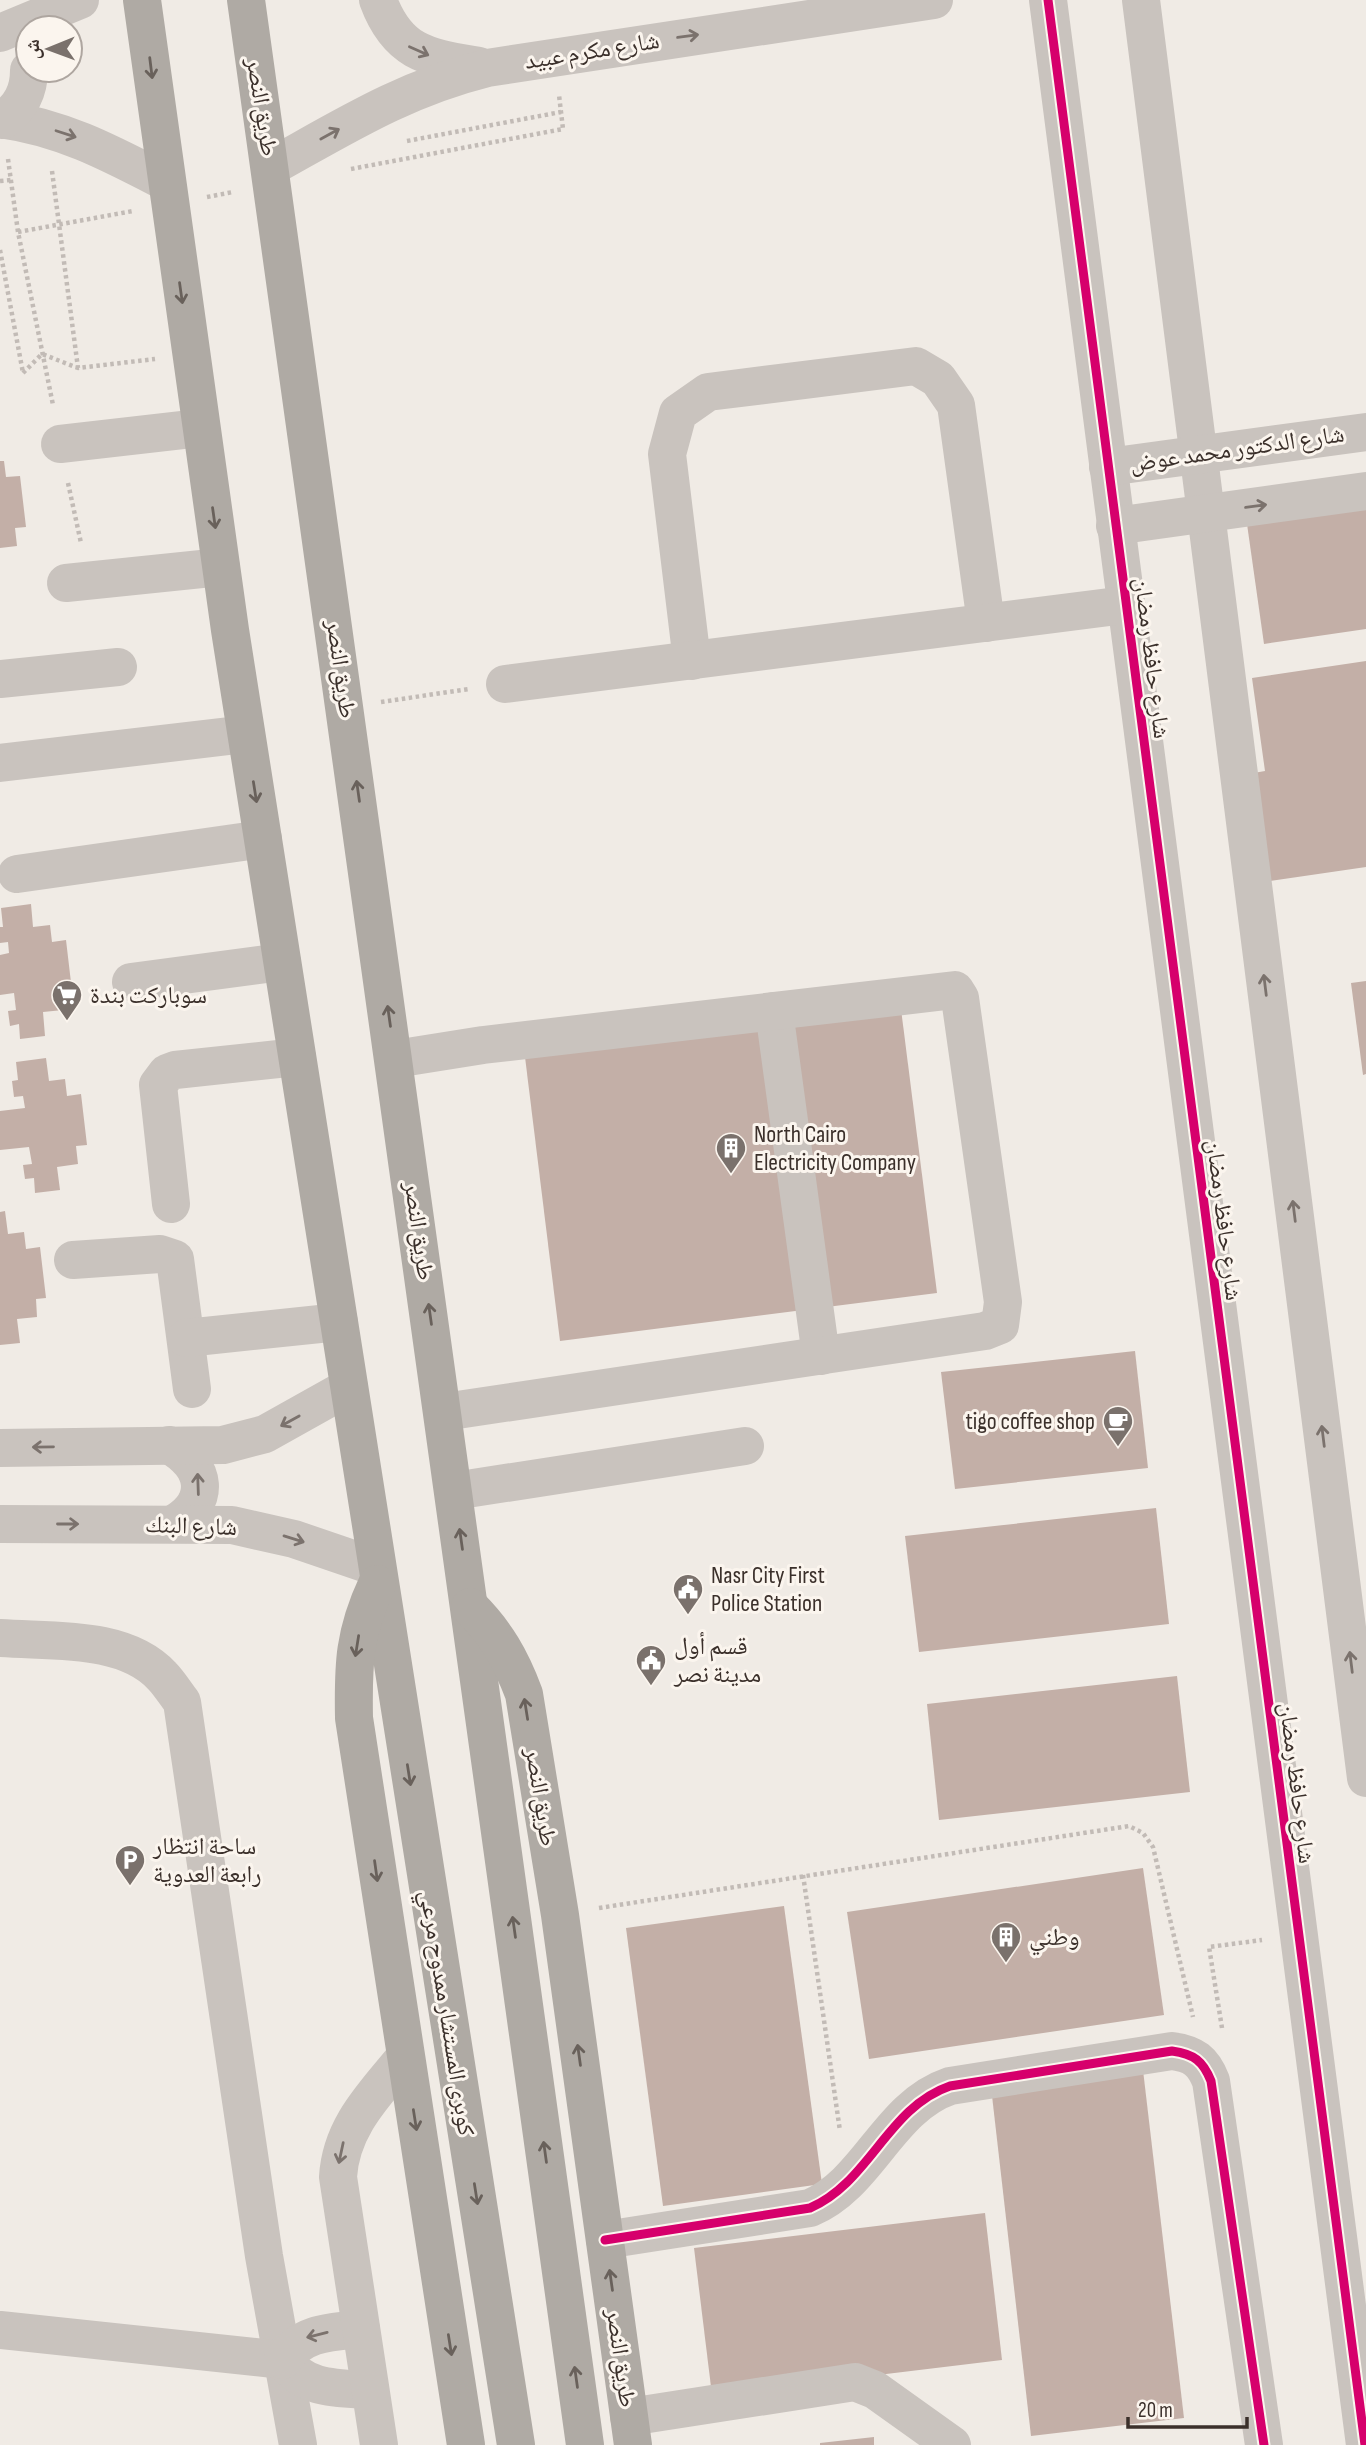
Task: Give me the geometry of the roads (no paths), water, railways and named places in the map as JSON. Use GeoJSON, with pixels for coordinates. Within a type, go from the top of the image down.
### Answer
{"type":"FeatureCollection","features":[{"type":"Feature","properties":{"kind":"highway"},"geometry":{"type":"LineString","coordinates":[[142,0],[189,355],[377,1574],[361,1619],[353,1669],[354,1718],[466,2445]]}},
{"type":"Feature","properties":{"kind":"highway","name":"طريق النصر"},"geometry":{"type":"LineString","coordinates":[[246,0],[470,1607],[491,1628],[511,1659],[524,1694],[560,1915],[631,2431]]}},
{"type":"Feature","properties":{"kind":"highway","name":"كوبرى المستشار ممدوح مرعي"},"geometry":{"type":"LineString","coordinates":[[377,1574],[516,2445]]}},
{"type":"Feature","properties":{"kind":"highway"},"geometry":{"type":"LineString","coordinates":[[470,1607],[585,2445]]}},
{"type":"Feature","properties":{"kind":"street"},"geometry":{"type":"LineString","coordinates":[[4,32],[80,0]]}},
{"type":"Feature","properties":{"kind":"street"},"geometry":{"type":"LineString","coordinates":[[378,0],[389,29],[412,50],[487,68]]}},
{"type":"Feature","properties":{"kind":"street","name":"شارع مكرم عبيد"},"geometry":{"type":"LineString","coordinates":[[271,167],[392,99],[438,80],[487,68],[934,0]]}},
{"type":"Feature","properties":{"kind":"street","name":"شارع حافظ رمضان"},"geometry":{"type":"LineString","coordinates":[[1048,0],[1365,2445]]}},
{"type":"Feature","properties":{"kind":"street"},"geometry":{"type":"LineString","coordinates":[[1141,0],[1366,1779]]}},
{"type":"Feature","properties":{"kind":"street"},"geometry":{"type":"LineString","coordinates":[[1,120],[15,111],[23,99],[27,84]]}},
{"type":"Feature","properties":{"kind":"street"},"geometry":{"type":"LineString","coordinates":[[1,120],[46,128],[95,145],[166,182]]}},
{"type":"Feature","properties":{"kind":"street"},"geometry":{"type":"LineString","coordinates":[[692,660],[667,454],[678,413],[708,392],[916,366],[939,379],[956,405],[986,623]]}},
{"type":"Feature","properties":{"kind":"street"},"geometry":{"type":"LineString","coordinates":[[60,444],[200,428]]}},
{"type":"Feature","properties":{"kind":"street","name":"شارع الدكتور محمد عوض"},"geometry":{"type":"LineString","coordinates":[[1108,467],[1366,432]]}},
{"type":"Feature","properties":{"kind":"street"},"geometry":{"type":"LineString","coordinates":[[1115,526],[1366,491]]}},
{"type":"Feature","properties":{"kind":"street"},"geometry":{"type":"LineString","coordinates":[[66,583],[221,567]]}},
{"type":"Feature","properties":{"kind":"street"},"geometry":{"type":"LineString","coordinates":[[505,684],[1125,606]]}},
{"type":"Feature","properties":{"kind":"street"},"geometry":{"type":"LineString","coordinates":[[0,679],[118,667]]}},
{"type":"Feature","properties":{"kind":"street"},"geometry":{"type":"LineString","coordinates":[[0,763],[246,734]]}},
{"type":"Feature","properties":{"kind":"street"},"geometry":{"type":"LineString","coordinates":[[17,874],[263,839]]}},
{"type":"Feature","properties":{"kind":"street"},"geometry":{"type":"LineString","coordinates":[[131,982],[282,962]]}},
{"type":"Feature","properties":{"kind":"street"},"geometry":{"type":"LineString","coordinates":[[395,1059],[483,1045],[950,989],[958,994],[1003,1302],[1003,1317],[995,1329],[444,1412]]}},
{"type":"Feature","properties":{"kind":"street"},"geometry":{"type":"LineString","coordinates":[[774,1010],[821,1356]]}},
{"type":"Feature","properties":{"kind":"street"},"geometry":{"type":"LineString","coordinates":[[171,1204],[159,1085],[162,1078],[175,1070],[298,1057]]}},
{"type":"Feature","properties":{"kind":"street"},"geometry":{"type":"LineString","coordinates":[[73,1260],[168,1254],[177,1266],[192,1389]]}},
{"type":"Feature","properties":{"kind":"street"},"geometry":{"type":"LineString","coordinates":[[186,1338],[339,1322]]}},
{"type":"Feature","properties":{"kind":"street"},"geometry":{"type":"LineString","coordinates":[[0,1448],[223,1445],[265,1434],[349,1387]]}},
{"type":"Feature","properties":{"kind":"street"},"geometry":{"type":"LineString","coordinates":[[169,1445],[191,1460],[199,1474],[200,1489],[191,1510],[173,1524]]}},
{"type":"Feature","properties":{"kind":"street"},"geometry":{"type":"LineString","coordinates":[[454,1491],[745,1446]]}},
{"type":"Feature","properties":{"kind":"street","name":"شارع البنك"},"geometry":{"type":"LineString","coordinates":[[0,1524],[232,1525],[261,1530],[377,1574]]}},
{"type":"Feature","properties":{"kind":"street"},"geometry":{"type":"LineString","coordinates":[[0,1638],[98,1646],[132,1655],[161,1674],[182,1702],[254,2196],[298,2445]]}},
{"type":"Feature","properties":{"kind":"street"},"geometry":{"type":"LineString","coordinates":[[605,2239],[810,2208],[831,2199],[848,2183],[913,2105],[930,2092],[950,2086],[1172,2051],[1190,2054],[1213,2049],[1211,2081],[1264,2445]]}},
{"type":"Feature","properties":{"kind":"street"},"geometry":{"type":"LineString","coordinates":[[379,2445],[338,2177],[339,2157],[350,2126],[405,2057]]}},
{"type":"Feature","properties":{"kind":"street"},"geometry":{"type":"LineString","coordinates":[[283,2360],[290,2350],[309,2336],[361,2329]]}},
{"type":"Feature","properties":{"kind":"street"},"geometry":{"type":"LineString","coordinates":[[0,2330],[283,2360],[298,2376],[317,2386],[370,2390]]}},
{"type":"Feature","properties":{"kind":"street"},"geometry":{"type":"LineString","coordinates":[[631,2431],[855,2382],[885,2397],[952,2445]]}},
{"type":"Feature","properties":{"kind":"place","name":"سوباركت بندة"},"geometry":{"type":"Point","coordinates":[67,1022]}},
{"type":"Feature","properties":{"kind":"place","name":"North Cairo Electricity Company"},"geometry":{"type":"Point","coordinates":[731,1175]}},
{"type":"Feature","properties":{"kind":"place","name":"tigo coffee shop"},"geometry":{"type":"Point","coordinates":[1118,1448]}},
{"type":"Feature","properties":{"kind":"place","name":"Nasr City First Police Station"},"geometry":{"type":"Point","coordinates":[688,1616]}},
{"type":"Feature","properties":{"kind":"place","name":"قسم أول مدينة نصر"},"geometry":{"type":"Point","coordinates":[651,1687]}},
{"type":"Feature","properties":{"kind":"place","name":"ساحة انتظار رابعة العدوية"},"geometry":{"type":"Point","coordinates":[130,1887]}},
{"type":"Feature","properties":{"kind":"place","name":"وطني"},"geometry":{"type":"Point","coordinates":[1006,1964]}}]}
